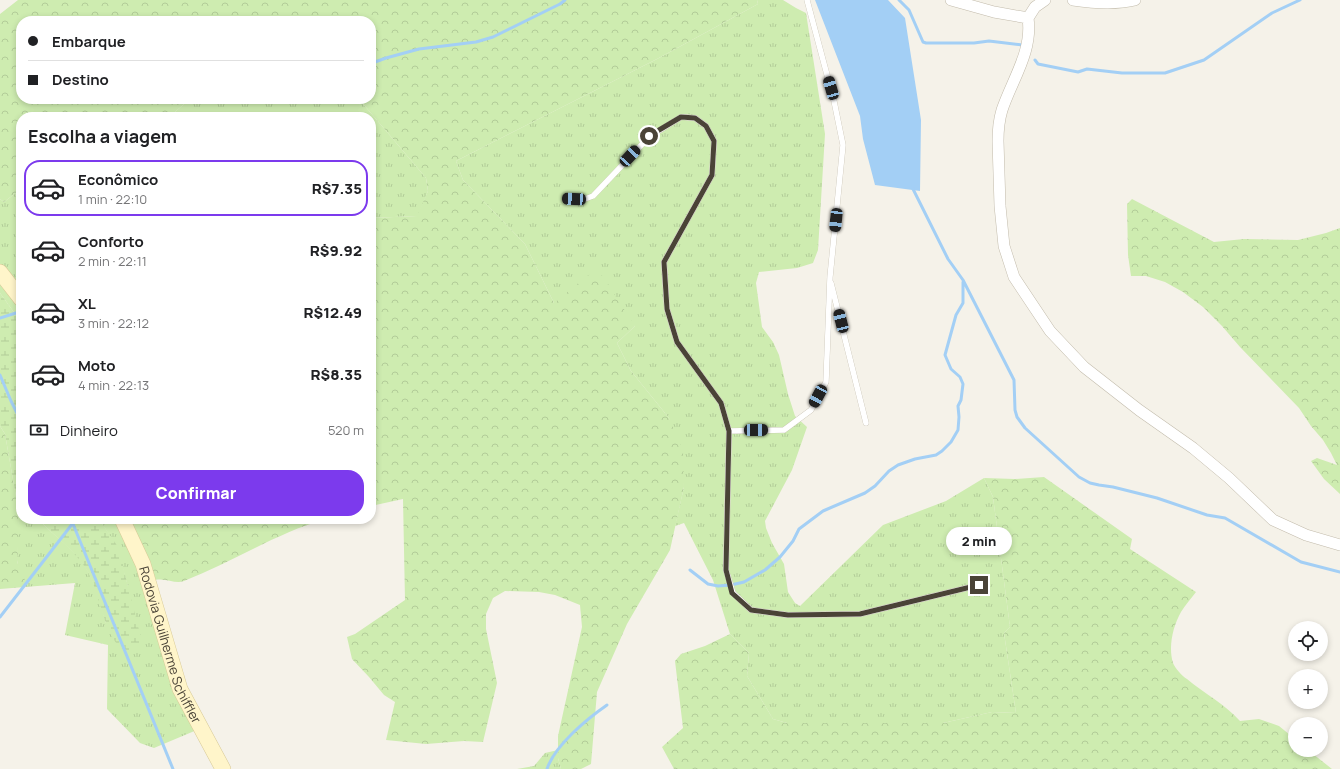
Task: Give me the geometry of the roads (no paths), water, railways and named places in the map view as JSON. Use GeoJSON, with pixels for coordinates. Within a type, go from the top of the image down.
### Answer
{"type":"FeatureCollection","features":[{"type":"Feature","properties":{"kind":"street"},"geometry":{"type":"LineString","coordinates":[[951,0],[994,12],[1028,18]]}},
{"type":"Feature","properties":{"kind":"street"},"geometry":{"type":"LineString","coordinates":[[1045,0],[1035,7],[1028,18],[1030,28],[1028,43],[1002,111],[998,135],[1001,228],[1004,246],[1014,277],[1050,331],[1084,367],[1138,410],[1194,448],[1229,478],[1273,520],[1306,535],[1340,545]]}},
{"type":"Feature","properties":{"kind":"street"},"geometry":{"type":"LineString","coordinates":[[1073,0],[1107,3],[1135,0]]}},
{"type":"Feature","properties":{"kind":"street"},"geometry":{"type":"LineString","coordinates":[[0,272],[16,293]]}},
{"type":"Feature","properties":{"kind":"street","name":"Rodovia Guilherme Schiffler"},"geometry":{"type":"LineString","coordinates":[[124,524],[143,564],[180,689],[223,769]]}},
{"type":"Feature","properties":{"kind":"lane"},"geometry":{"type":"LineString","coordinates":[[729,431],[784,430],[811,410],[826,382],[830,276],[843,145],[834,101],[807,0]]}},
{"type":"Feature","properties":{"kind":"lane"},"geometry":{"type":"LineString","coordinates":[[565,199],[582,200],[593,196],[649,136],[681,117],[695,118],[706,126],[714,141],[712,175],[664,262],[667,309],[677,342],[721,403],[729,431],[726,570],[732,593],[751,610],[788,615],[860,614],[979,585]]}},
{"type":"Feature","properties":{"kind":"lane"},"geometry":{"type":"LineString","coordinates":[[830,276],[866,424]]}},
{"type":"Feature","properties":{"kind":"water"},"geometry":{"type":"Polygon","coordinates":[[[815,0],[888,0],[905,18],[921,120],[920,191],[875,185],[863,139],[860,116],[815,0]]]}},
{"type":"Feature","properties":{"kind":"waterway"},"geometry":{"type":"LineString","coordinates":[[376,62],[419,49],[476,42],[493,37],[560,4],[565,0]]}},
{"type":"Feature","properties":{"kind":"waterway"},"geometry":{"type":"LineString","coordinates":[[899,0],[909,10],[923,42],[974,43],[989,41],[1023,45]]}},
{"type":"Feature","properties":{"kind":"waterway"},"geometry":{"type":"LineString","coordinates":[[1035,60],[1038,64],[1078,72],[1087,69],[1122,73],[1165,73],[1204,60],[1272,13],[1300,0]]}},
{"type":"Feature","properties":{"kind":"waterway"},"geometry":{"type":"LineString","coordinates":[[912,187],[948,259],[963,280],[1014,380],[1015,410],[1017,417],[1025,428],[1079,477],[1090,483],[1157,498],[1207,515],[1225,518],[1301,562],[1340,572]]}},
{"type":"Feature","properties":{"kind":"waterway"},"geometry":{"type":"LineString","coordinates":[[690,570],[708,584],[718,586],[744,582],[765,570],[780,557],[793,541],[799,529],[823,511],[865,493],[875,486],[889,471],[898,465],[915,459],[936,455],[951,442],[958,430],[958,406],[961,400],[963,384],[960,377],[951,369],[945,355],[956,315],[963,303],[963,282]]}},
{"type":"Feature","properties":{"kind":"waterway"},"geometry":{"type":"LineString","coordinates":[[0,318],[16,313]]}},
{"type":"Feature","properties":{"kind":"waterway"},"geometry":{"type":"LineString","coordinates":[[0,375],[16,411]]}},
{"type":"Feature","properties":{"kind":"waterway"},"geometry":{"type":"LineString","coordinates":[[0,617],[72,524]]}},
{"type":"Feature","properties":{"kind":"waterway"},"geometry":{"type":"LineString","coordinates":[[73,524],[173,769]]}},
{"type":"Feature","properties":{"kind":"waterway"},"geometry":{"type":"LineString","coordinates":[[547,769],[557,751],[572,733],[607,705]]}}]}
